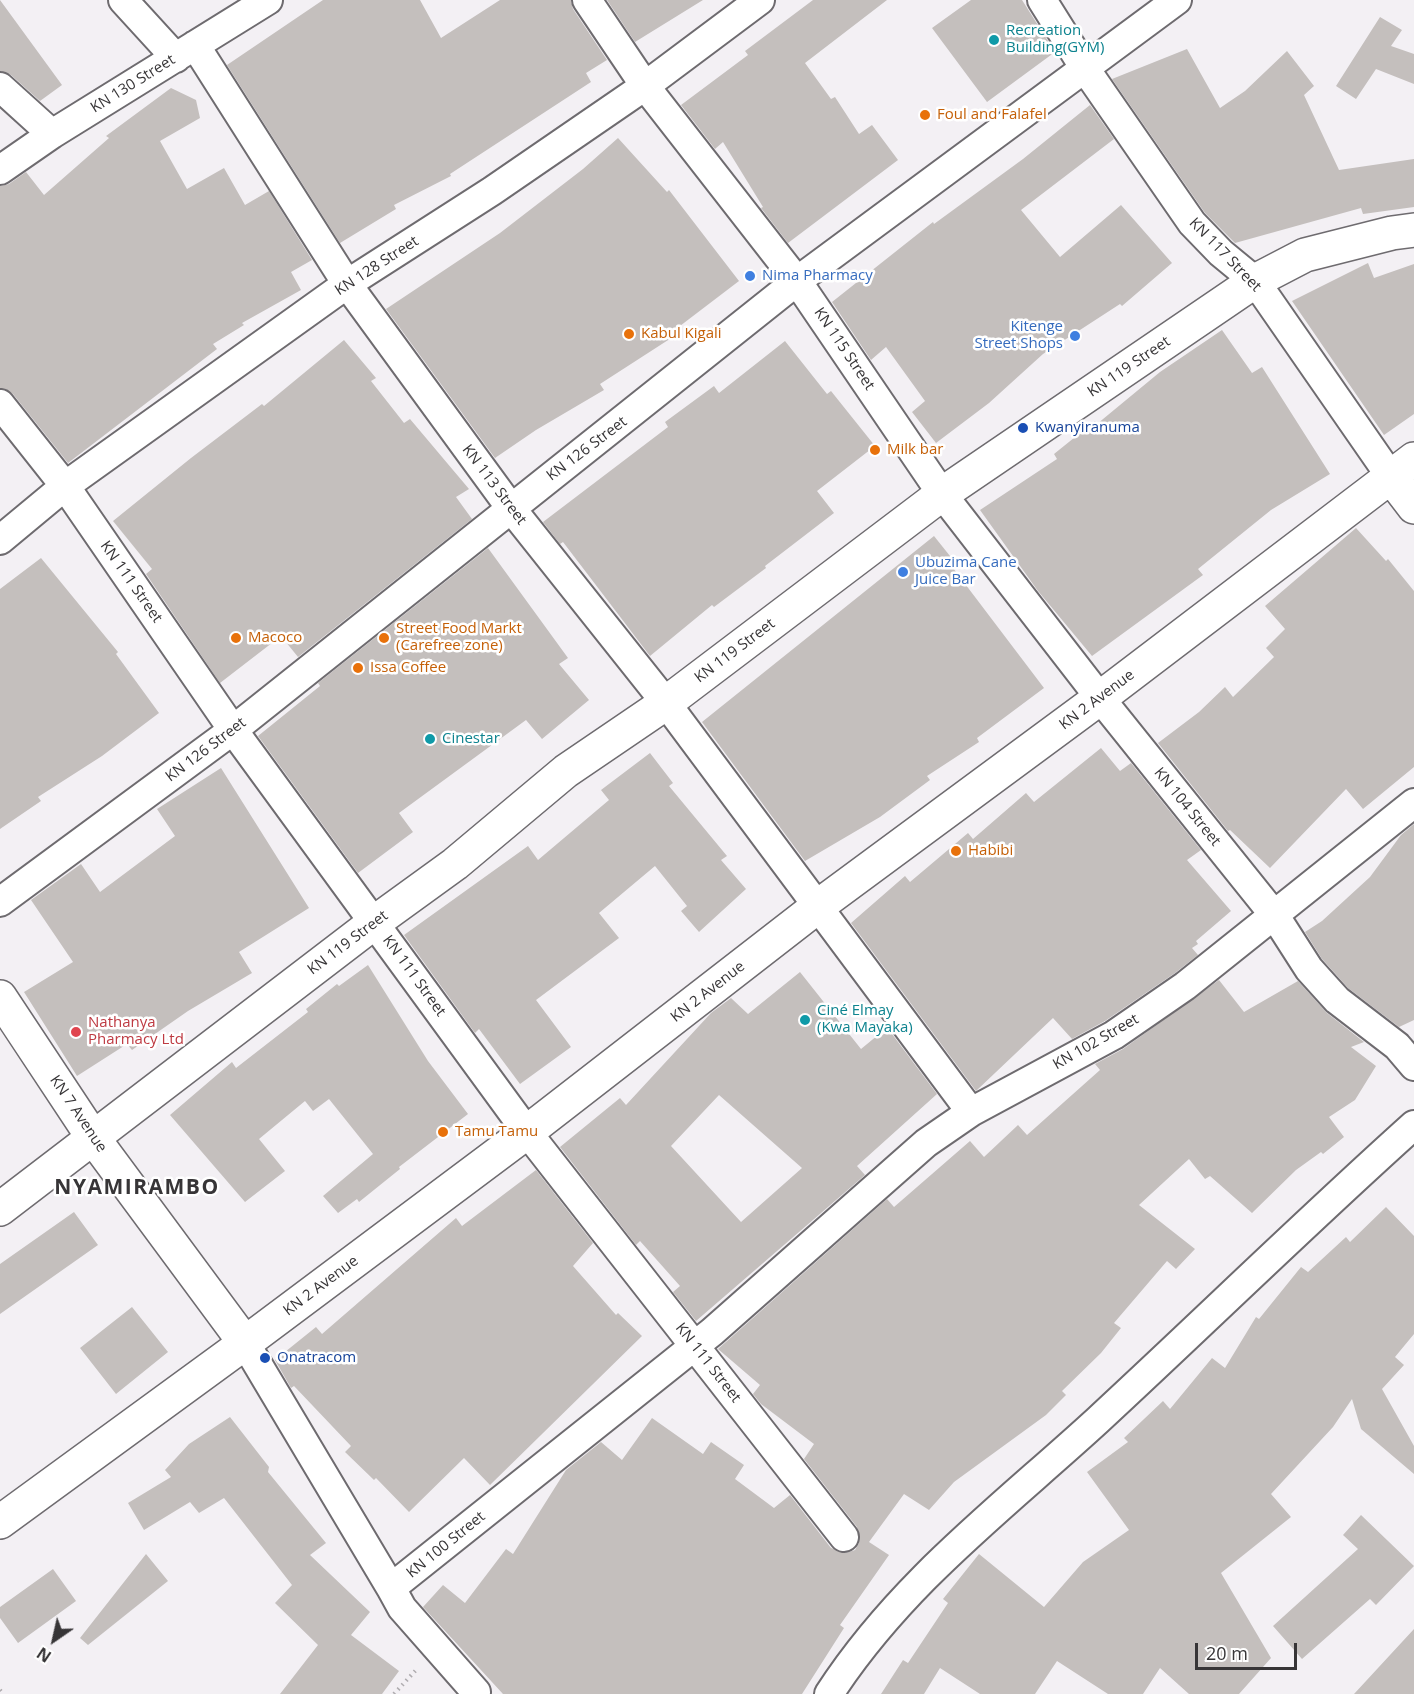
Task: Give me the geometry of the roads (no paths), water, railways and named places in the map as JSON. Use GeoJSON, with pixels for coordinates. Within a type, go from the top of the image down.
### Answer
{"type":"FeatureCollection","features":[{"type":"Feature","properties":{"kind":"main road","name":"KN 119 Street"},"geometry":{"type":"LineString","coordinates":[[0,1209],[375,922],[455,864],[566,771],[666,703],[942,494],[1255,281],[1305,255],[1414,230]]}},
{"type":"Feature","properties":{"kind":"main road"},"geometry":{"type":"LineString","coordinates":[[1403,468],[1414,507]]}},
{"type":"Feature","properties":{"kind":"main road","name":"KN 2 Avenue"},"geometry":{"type":"LineString","coordinates":[[0,1522],[245,1343],[527,1132],[817,907],[1100,698],[1403,468]]}},
{"type":"Feature","properties":{"kind":"main road","name":"KN 7 Avenue"},"geometry":{"type":"LineString","coordinates":[[0,997],[94,1138],[245,1343]]}},
{"type":"Feature","properties":{"kind":"street","name":"KN 113 Street"},"geometry":{"type":"LineString","coordinates":[[123,0],[185,51],[347,284],[510,507],[666,703],[817,907]]}},
{"type":"Feature","properties":{"kind":"street","name":"KN 130 Street"},"geometry":{"type":"LineString","coordinates":[[0,170],[52,134],[268,0]]}},
{"type":"Feature","properties":{"kind":"street","name":"KN 115 Street"},"geometry":{"type":"LineString","coordinates":[[587,0],[645,86],[797,281],[942,494],[1100,698]]}},
{"type":"Feature","properties":{"kind":"street","name":"KN 128 Street"},"geometry":{"type":"LineString","coordinates":[[0,540],[65,486],[347,284],[492,191],[645,86],[760,0]]}},
{"type":"Feature","properties":{"kind":"street","name":"KN 117 Street"},"geometry":{"type":"LineString","coordinates":[[1042,0],[1084,67],[1192,223],[1221,253],[1255,281],[1403,468]]}},
{"type":"Feature","properties":{"kind":"street","name":"KN 126 Street"},"geometry":{"type":"LineString","coordinates":[[0,902],[234,730],[510,507],[644,405],[797,281],[1177,0]]}},
{"type":"Feature","properties":{"kind":"street"},"geometry":{"type":"LineString","coordinates":[[0,87],[52,134]]}},
{"type":"Feature","properties":{"kind":"street","name":"KN 111 Street"},"geometry":{"type":"LineString","coordinates":[[0,404],[65,486],[234,730],[527,1132],[844,1537]]}},
{"type":"Feature","properties":{"kind":"street","name":"KN 104 Street"},"geometry":{"type":"LineString","coordinates":[[1100,698],[1275,916],[1310,969],[1337,1000],[1397,1046],[1414,1066]]}},
{"type":"Feature","properties":{"kind":"street","name":"KN 102 Street"},"geometry":{"type":"LineString","coordinates":[[694,1345],[926,1143],[971,1112],[1114,1035],[1185,986],[1414,803]]}},
{"type":"Feature","properties":{"kind":"street"},"geometry":{"type":"LineString","coordinates":[[817,907],[971,1112]]}},
{"type":"Feature","properties":{"kind":"street"},"geometry":{"type":"LineString","coordinates":[[829,1694],[848,1664],[899,1601],[954,1546],[1046,1468],[1414,1125]]}},
{"type":"Feature","properties":{"kind":"street","name":"KN 100 Street"},"geometry":{"type":"LineString","coordinates":[[245,1343],[391,1588],[694,1345]]}},
{"type":"Feature","properties":{"kind":"street"},"geometry":{"type":"LineString","coordinates":[[391,1588],[402,1608],[476,1692]]}},
{"type":"Feature","properties":{"kind":"place","name":"Recreation Building(GYM)"},"geometry":{"type":"Point","coordinates":[994,40]}},
{"type":"Feature","properties":{"kind":"place","name":"Foul and Falafel"},"geometry":{"type":"Point","coordinates":[925,115]}},
{"type":"Feature","properties":{"kind":"place","name":"Nima Pharmacy"},"geometry":{"type":"Point","coordinates":[750,276]}},
{"type":"Feature","properties":{"kind":"place","name":"Kabul Kigali"},"geometry":{"type":"Point","coordinates":[629,334]}},
{"type":"Feature","properties":{"kind":"place","name":"Kitenge Street Shops"},"geometry":{"type":"Point","coordinates":[1075,336]}},
{"type":"Feature","properties":{"kind":"place","name":"Kwanyiranuma"},"geometry":{"type":"Point","coordinates":[1023,428]}},
{"type":"Feature","properties":{"kind":"place","name":"Milk bar"},"geometry":{"type":"Point","coordinates":[875,450]}},
{"type":"Feature","properties":{"kind":"place","name":"Ubuzima Cane Juice Bar"},"geometry":{"type":"Point","coordinates":[903,572]}},
{"type":"Feature","properties":{"kind":"place","name":"Macoco"},"geometry":{"type":"Point","coordinates":[236,638]}},
{"type":"Feature","properties":{"kind":"place","name":"Street Food Markt (Carefree zone)"},"geometry":{"type":"Point","coordinates":[384,638]}},
{"type":"Feature","properties":{"kind":"place","name":"Issa Coffee"},"geometry":{"type":"Point","coordinates":[358,668]}},
{"type":"Feature","properties":{"kind":"place","name":"Cinestar"},"geometry":{"type":"Point","coordinates":[430,739]}},
{"type":"Feature","properties":{"kind":"place","name":"Habibi"},"geometry":{"type":"Point","coordinates":[956,851]}},
{"type":"Feature","properties":{"kind":"place","name":"Ciné Elmay (Kwa Mayaka)"},"geometry":{"type":"Point","coordinates":[805,1020]}},
{"type":"Feature","properties":{"kind":"place","name":"Nathanya Pharmacy Ltd"},"geometry":{"type":"Point","coordinates":[76,1032]}},
{"type":"Feature","properties":{"kind":"place","name":"Tamu Tamu"},"geometry":{"type":"Point","coordinates":[443,1132]}},
{"type":"Feature","properties":{"kind":"place","name":"Onatracom"},"geometry":{"type":"Point","coordinates":[265,1358]}},
{"type":"Feature","properties":{"kind":"district","name":"NYAMIRAMBO"},"geometry":{"type":"Point","coordinates":[137,1188]}}]}
